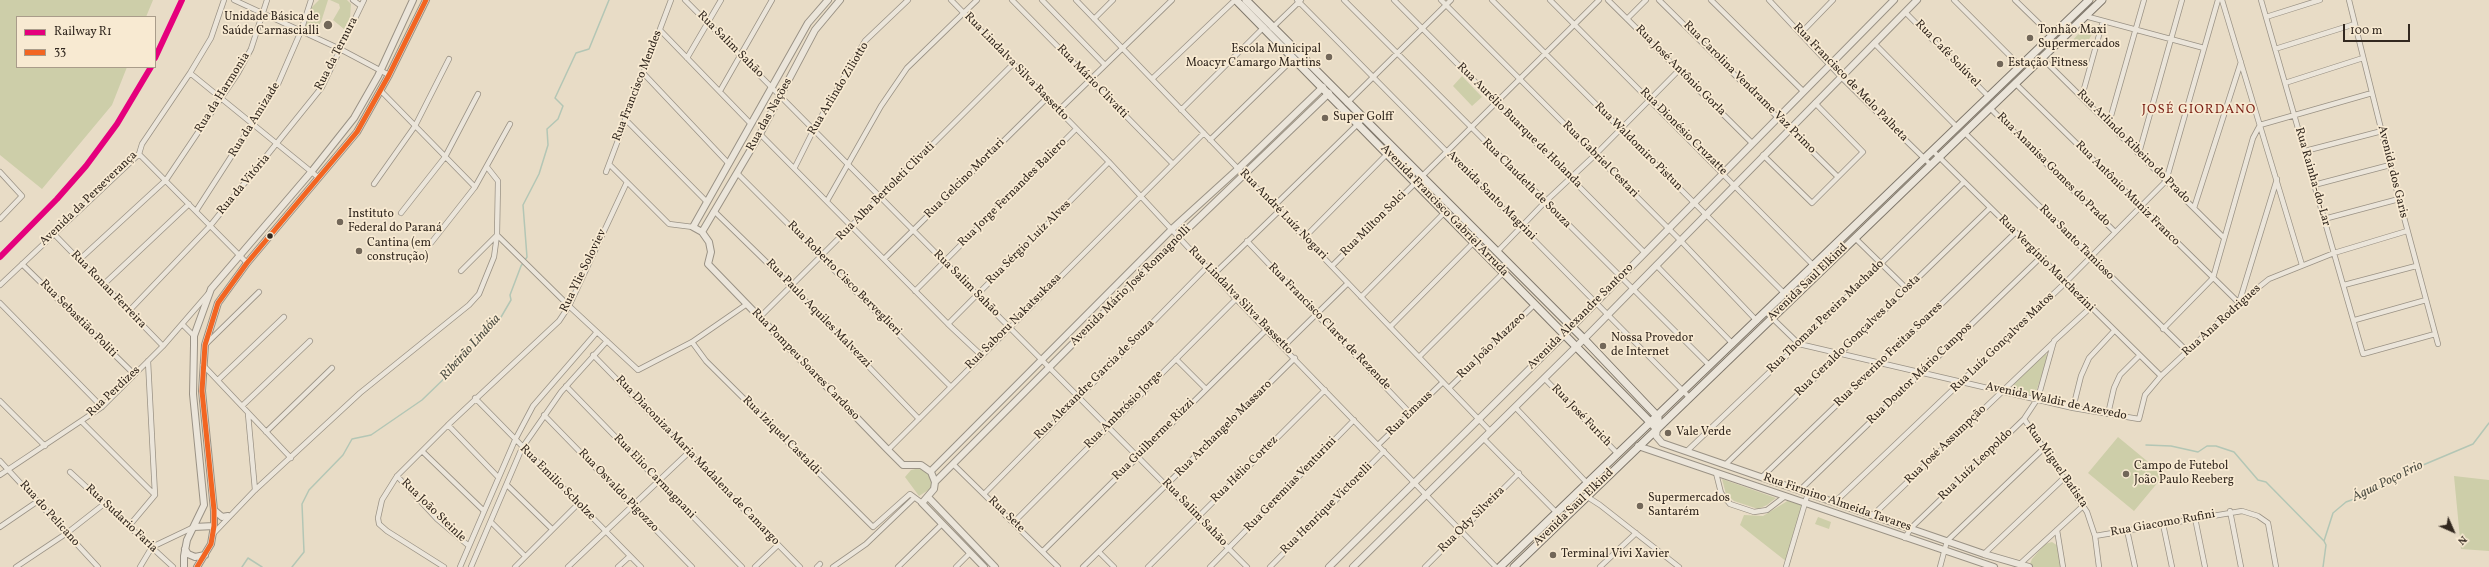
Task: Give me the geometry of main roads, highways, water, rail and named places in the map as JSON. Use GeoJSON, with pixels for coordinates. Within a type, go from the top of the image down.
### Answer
{"type":"FeatureCollection","features":[{"type":"Feature","properties":{"kind":"main road","name":"Avenida Francisco Gabriel Arruda"},"geometry":{"type":"LineString","coordinates":[[1236,0],[1268,28],[1345,104],[1364,118],[1584,339],[1658,417]]}},
{"type":"Feature","properties":{"kind":"main road","name":"Avenida Francisco Gabriel Arruda"},"geometry":{"type":"LineString","coordinates":[[1246,0],[1294,58],[1323,87],[1332,91]]}},
{"type":"Feature","properties":{"kind":"main road","name":"Avenida Saul Elkind"},"geometry":{"type":"LineString","coordinates":[[1514,567],[1657,429],[1710,366],[2089,0]]}},
{"type":"Feature","properties":{"kind":"main road","name":"Avenida Saul Elkind"},"geometry":{"type":"LineString","coordinates":[[1500,567],[1651,423],[1687,394],[1772,317],[2102,0]]}},
{"type":"Feature","properties":{"kind":"main road","name":"Avenida Francisco Gabriel Arruda"},"geometry":{"type":"LineString","coordinates":[[1345,104],[1358,123],[1657,429]]}},
{"type":"Feature","properties":{"kind":"main road"},"geometry":{"type":"LineString","coordinates":[[1825,255],[1830,262]]}},
{"type":"Feature","properties":{"kind":"main road"},"geometry":{"type":"LineString","coordinates":[[1657,429],[1658,417]]}},
{"type":"Feature","properties":{"kind":"main road"},"geometry":{"type":"LineString","coordinates":[[1586,496],[1581,496],[1580,493],[1587,483]]}},
{"type":"Feature","properties":{"kind":"main road"},"geometry":{"type":"LineString","coordinates":[[1556,512],[1563,519]]}},
{"type":"Feature","properties":{"kind":"waterway","name":"Ribeirão Lindóia"},"geometry":{"type":"LineString","coordinates":[[292,567],[304,552],[302,504],[309,490],[343,455],[352,439],[371,435],[422,400],[452,371],[470,347],[497,324],[511,300],[510,295],[521,266],[527,257],[523,205],[539,174],[548,145],[547,129],[558,119],[563,106],[555,98],[576,53],[589,49],[609,0]]}},
{"type":"Feature","properties":{"kind":"waterway","name":"Água Poço Frio"},"geometry":{"type":"LineString","coordinates":[[2323,567],[2326,545],[2324,541],[2333,513],[2346,502],[2368,494],[2404,473],[2473,444],[2489,423]]}},
{"type":"Feature","properties":{"kind":"waterway"},"geometry":{"type":"LineString","coordinates":[[2146,445],[2171,446],[2198,452],[2207,446],[2216,446],[2234,452],[2258,480],[2266,482],[2324,541]]}},
{"type":"Feature","properties":{"kind":"waterway","name":"Ribeirão Lindóia"},"geometry":{"type":"LineString","coordinates":[[242,567],[248,558],[262,567]]}},
{"type":"Feature","properties":{"kind":"rail line","name":"R1"},"geometry":{"type":"LineString","coordinates":[[156,56],[182,0]]}},
{"type":"Feature","properties":{"kind":"rail line","name":"R1"},"geometry":{"type":"LineString","coordinates":[[0,257],[57,199],[86,166],[117,124],[150,68]]}},
{"type":"Feature","properties":{"kind":"place","name":"Unidade Básica de Saúde Carnascialli"},"geometry":{"type":"Point","coordinates":[328,25]}},
{"type":"Feature","properties":{"kind":"place","name":"Tonhão Maxi Supermercados"},"geometry":{"type":"Point","coordinates":[2030,38]}},
{"type":"Feature","properties":{"kind":"place","name":"Escola Municipal Moacyr Camargo Martins"},"geometry":{"type":"Point","coordinates":[1329,57]}},
{"type":"Feature","properties":{"kind":"place","name":"Estação Fitness"},"geometry":{"type":"Point","coordinates":[2000,64]}},
{"type":"Feature","properties":{"kind":"place","name":"Super Golff"},"geometry":{"type":"Point","coordinates":[1325,118]}},
{"type":"Feature","properties":{"kind":"place","name":"Instituto Federal do Paraná"},"geometry":{"type":"Point","coordinates":[340,222]}},
{"type":"Feature","properties":{"kind":"place","name":"Cantina (em construção)"},"geometry":{"type":"Point","coordinates":[359,251]}},
{"type":"Feature","properties":{"kind":"place","name":"Nossa Provedor de Internet"},"geometry":{"type":"Point","coordinates":[1603,346]}},
{"type":"Feature","properties":{"kind":"place","name":"Vale Verde"},"geometry":{"type":"Point","coordinates":[1668,433]}},
{"type":"Feature","properties":{"kind":"place","name":"Campo de Futebol João Paulo Reeberg"},"geometry":{"type":"Point","coordinates":[2126,474]}},
{"type":"Feature","properties":{"kind":"place","name":"Supermercados Santarém"},"geometry":{"type":"Point","coordinates":[1640,506]}},
{"type":"Feature","properties":{"kind":"place","name":"Terminal Vivi Xavier"},"geometry":{"type":"Point","coordinates":[1553,555]}},
{"type":"Feature","properties":{"kind":"district","name":"JOSÉ GIORDANO"},"geometry":{"type":"Point","coordinates":[2199,111]}}]}
